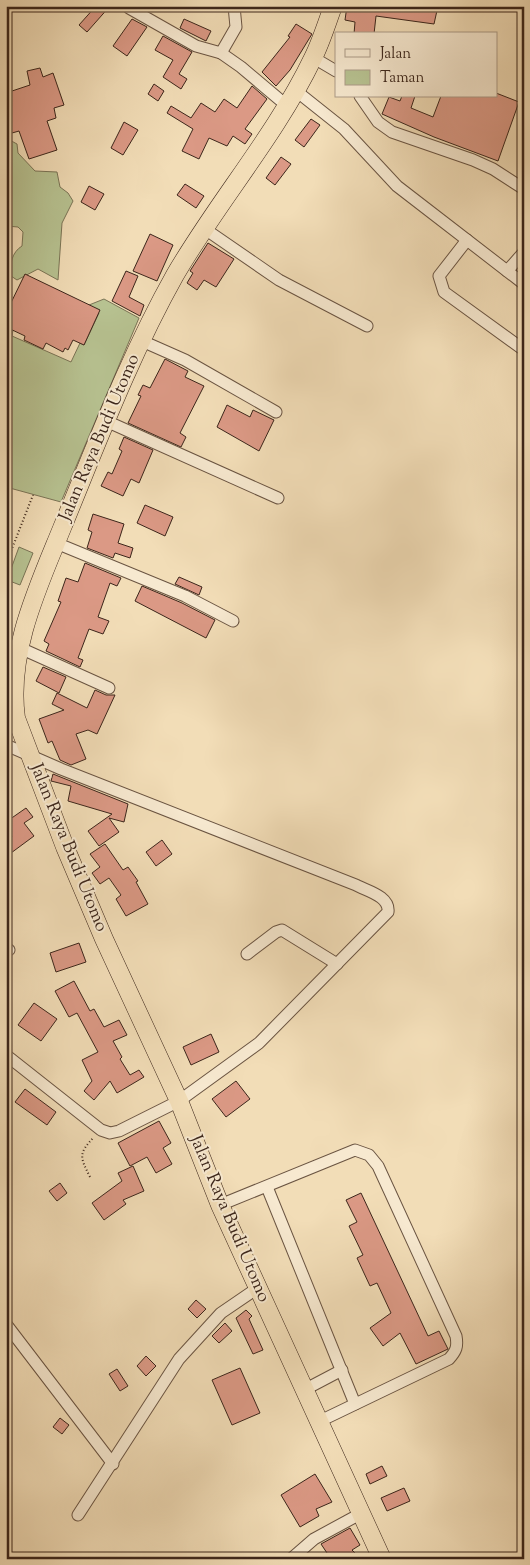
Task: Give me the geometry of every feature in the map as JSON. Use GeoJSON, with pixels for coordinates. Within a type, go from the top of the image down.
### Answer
{"type":"FeatureCollection","features":[{"type":"Feature","properties":{"kind":"highway","name":"Jalan Raya Budi Utomo"},"geometry":{"type":"LineString","coordinates":[[333,6],[314,58],[291,97],[176,275],[142,341],[106,421],[32,603],[15,653],[10,687],[16,718],[65,847],[96,920],[179,1101],[220,1206],[259,1287],[318,1422],[382,1559]]}},
{"type":"Feature","properties":{"kind":"street"},"geometry":{"type":"LineString","coordinates":[[221,54],[236,27],[234,6]]}},
{"type":"Feature","properties":{"kind":"street"},"geometry":{"type":"LineString","coordinates":[[129,8],[196,46],[221,54],[344,129],[397,186],[524,284]]}},
{"type":"Feature","properties":{"kind":"street"},"geometry":{"type":"LineString","coordinates":[[314,58],[335,70]]}},
{"type":"Feature","properties":{"kind":"street"},"geometry":{"type":"LineString","coordinates":[[361,98],[378,122],[392,132],[474,160],[493,169],[524,189]]}},
{"type":"Feature","properties":{"kind":"street"},"geometry":{"type":"LineString","coordinates":[[205,229],[279,280],[367,326]]}},
{"type":"Feature","properties":{"kind":"street"},"geometry":{"type":"LineString","coordinates":[[467,240],[439,276],[440,285],[444,292],[524,350]]}},
{"type":"Feature","properties":{"kind":"street"},"geometry":{"type":"LineString","coordinates":[[507,272],[524,252]]}},
{"type":"Feature","properties":{"kind":"street"},"geometry":{"type":"LineString","coordinates":[[142,341],[185,360],[276,412]]}},
{"type":"Feature","properties":{"kind":"street"},"geometry":{"type":"LineString","coordinates":[[106,421],[278,498]]}},
{"type":"Feature","properties":{"kind":"street"},"geometry":{"type":"LineString","coordinates":[[56,543],[185,596],[234,621]]}},
{"type":"Feature","properties":{"kind":"street"},"geometry":{"type":"LineString","coordinates":[[15,653],[108,688]]}},
{"type":"Feature","properties":{"kind":"street"},"geometry":{"type":"LineString","coordinates":[[6,744],[356,885],[386,900],[389,906],[388,912],[259,1043],[179,1101],[119,1131],[110,1133],[101,1130],[6,1056]]}},
{"type":"Feature","properties":{"kind":"street"},"geometry":{"type":"LineString","coordinates":[[247,954],[276,932],[282,930],[337,964]]}},
{"type":"Feature","properties":{"kind":"street"},"geometry":{"type":"LineString","coordinates":[[220,1206],[355,1150],[369,1155],[378,1166],[456,1336],[458,1345],[449,1359],[318,1422]]}},
{"type":"Feature","properties":{"kind":"street"},"geometry":{"type":"LineString","coordinates":[[267,1186],[355,1404]]}},
{"type":"Feature","properties":{"kind":"street"},"geometry":{"type":"LineString","coordinates":[[78,1515],[113,1464],[155,1393],[179,1359],[221,1313],[259,1287]]}},
{"type":"Feature","properties":{"kind":"street"},"geometry":{"type":"LineString","coordinates":[[6,1324],[113,1464]]}},
{"type":"Feature","properties":{"kind":"street"},"geometry":{"type":"LineString","coordinates":[[304,1390],[342,1370]]}},
{"type":"Feature","properties":{"kind":"street"},"geometry":{"type":"LineString","coordinates":[[291,1559],[314,1539],[360,1514]]}},
{"type":"Feature","properties":{"kind":"path"},"geometry":{"type":"LineString","coordinates":[[6,564],[33,495]]}},
{"type":"Feature","properties":{"kind":"path"},"geometry":{"type":"LineString","coordinates":[[90,1177],[81,1159],[83,1149],[101,1130]]}},
{"type":"Feature","properties":{"kind":"green space"},"geometry":{"type":"Polygon","coordinates":[[[6,138],[17,144],[18,153],[35,171],[57,172],[60,187],[68,193],[73,201],[62,223],[58,280],[38,269],[17,280],[11,276],[12,259],[22,246],[23,232],[18,227],[6,226],[6,138]]]}},
{"type":"Feature","properties":{"kind":"green space"},"geometry":{"type":"Polygon","coordinates":[[[104,299],[139,318],[61,502],[6,487],[6,327],[13,330],[12,336],[71,362],[80,343],[84,345],[99,313],[89,305],[104,299]]]}},
{"type":"Feature","properties":{"kind":"green space"},"geometry":{"type":"Polygon","coordinates":[[[19,547],[33,553],[20,585],[7,580],[19,547]]]}},
{"type":"Feature","properties":{"kind":"building"},"geometry":{"type":"Polygon","coordinates":[[[96,6],[110,6],[87,32],[79,25],[96,6]]]}},
{"type":"Feature","properties":{"kind":"building"},"geometry":{"type":"Polygon","coordinates":[[[347,6],[410,6],[427,10],[428,6],[438,6],[434,24],[376,16],[374,32],[354,32],[355,22],[345,20],[347,6]]]}},
{"type":"Feature","properties":{"kind":"building"},"geometry":{"type":"Polygon","coordinates":[[[132,19],[147,27],[127,56],[113,46],[132,19]]]}},
{"type":"Feature","properties":{"kind":"building"},"geometry":{"type":"Polygon","coordinates":[[[184,19],[211,31],[206,41],[180,28],[184,19]]]}},
{"type":"Feature","properties":{"kind":"building"},"geometry":{"type":"Polygon","coordinates":[[[296,24],[312,34],[290,70],[276,86],[262,72],[290,37],[288,36],[296,24]]]}},
{"type":"Feature","properties":{"kind":"building"},"geometry":{"type":"Polygon","coordinates":[[[163,36],[192,52],[179,74],[187,79],[181,89],[163,77],[173,60],[155,50],[163,36]]]}},
{"type":"Feature","properties":{"kind":"building"},"geometry":{"type":"Polygon","coordinates":[[[40,68],[43,77],[53,73],[64,105],[54,108],[56,118],[47,121],[57,150],[29,159],[19,131],[12,133],[6,121],[6,93],[30,85],[27,71],[40,68]]]}},
{"type":"Feature","properties":{"kind":"building"},"geometry":{"type":"Polygon","coordinates":[[[154,84],[164,91],[158,101],[148,94],[154,84]]]}},
{"type":"Feature","properties":{"kind":"building"},"geometry":{"type":"Polygon","coordinates":[[[252,86],[267,99],[245,129],[252,134],[245,144],[233,136],[227,146],[209,138],[199,159],[182,151],[193,129],[167,113],[171,106],[191,118],[201,103],[215,112],[224,99],[237,108],[252,86]]]}},
{"type":"Feature","properties":{"kind":"building"},"geometry":{"type":"Polygon","coordinates":[[[498,94],[519,102],[498,161],[434,137],[382,114],[389,98],[400,101],[401,98],[414,98],[411,108],[433,117],[440,98],[498,98],[498,94]]]}},
{"type":"Feature","properties":{"kind":"building"},"geometry":{"type":"Polygon","coordinates":[[[311,119],[320,125],[304,147],[295,140],[311,119]]]}},
{"type":"Feature","properties":{"kind":"building"},"geometry":{"type":"Polygon","coordinates":[[[124,122],[138,130],[123,155],[111,148],[124,122]]]}},
{"type":"Feature","properties":{"kind":"building"},"geometry":{"type":"Polygon","coordinates":[[[281,157],[291,164],[275,185],[266,178],[281,157]]]}},
{"type":"Feature","properties":{"kind":"building"},"geometry":{"type":"Polygon","coordinates":[[[185,184],[204,196],[196,208],[177,195],[185,184]]]}},
{"type":"Feature","properties":{"kind":"building"},"geometry":{"type":"Polygon","coordinates":[[[89,186],[104,194],[95,210],[81,202],[89,186]]]}},
{"type":"Feature","properties":{"kind":"building"},"geometry":{"type":"Polygon","coordinates":[[[150,234],[173,245],[157,281],[133,271],[150,234]]]}},
{"type":"Feature","properties":{"kind":"building"},"geometry":{"type":"Polygon","coordinates":[[[208,243],[234,259],[216,287],[204,280],[197,290],[187,283],[193,273],[190,271],[208,243]]]}},
{"type":"Feature","properties":{"kind":"building"},"geometry":{"type":"Polygon","coordinates":[[[126,271],[138,276],[129,297],[144,305],[140,316],[112,301],[126,271]]]}},
{"type":"Feature","properties":{"kind":"building"},"geometry":{"type":"Polygon","coordinates":[[[25,274],[100,310],[84,345],[73,340],[68,350],[65,348],[63,352],[46,343],[43,349],[24,340],[25,336],[6,327],[6,313],[25,274]]]}},
{"type":"Feature","properties":{"kind":"building"},"geometry":{"type":"Polygon","coordinates":[[[165,359],[188,371],[185,377],[204,386],[180,433],[186,437],[181,447],[128,423],[141,396],[138,395],[143,385],[150,388],[165,359]]]}},
{"type":"Feature","properties":{"kind":"building"},"geometry":{"type":"Polygon","coordinates":[[[227,405],[250,417],[253,410],[274,420],[259,451],[217,427],[227,405]]]}},
{"type":"Feature","properties":{"kind":"building"},"geometry":{"type":"Polygon","coordinates":[[[124,437],[153,450],[139,483],[131,479],[123,496],[101,486],[108,472],[112,474],[122,451],[119,449],[124,437]]]}},
{"type":"Feature","properties":{"kind":"building"},"geometry":{"type":"Polygon","coordinates":[[[145,505],[173,517],[165,536],[137,523],[145,505]]]}},
{"type":"Feature","properties":{"kind":"building"},"geometry":{"type":"Polygon","coordinates":[[[93,514],[124,524],[118,543],[133,548],[130,558],[115,553],[113,558],[87,548],[92,532],[88,530],[93,514]]]}},
{"type":"Feature","properties":{"kind":"building"},"geometry":{"type":"Polygon","coordinates":[[[85,563],[121,578],[117,586],[110,583],[98,617],[109,621],[103,634],[89,629],[78,658],[83,660],[80,667],[46,651],[49,644],[44,641],[61,602],[58,601],[66,578],[78,582],[85,563]]]}},
{"type":"Feature","properties":{"kind":"building"},"geometry":{"type":"Polygon","coordinates":[[[179,577],[202,587],[199,595],[175,584],[179,577]]]}},
{"type":"Feature","properties":{"kind":"building"},"geometry":{"type":"Polygon","coordinates":[[[142,586],[215,620],[206,638],[135,601],[142,586]]]}},
{"type":"Feature","properties":{"kind":"building"},"geometry":{"type":"Polygon","coordinates":[[[43,667],[66,677],[59,693],[36,681],[43,667]]]}},
{"type":"Feature","properties":{"kind":"building"},"geometry":{"type":"Polygon","coordinates":[[[95,690],[106,695],[115,695],[97,734],[88,730],[76,734],[86,759],[71,765],[60,760],[52,741],[48,743],[39,719],[64,710],[52,704],[57,693],[87,708],[95,690]]]}},
{"type":"Feature","properties":{"kind":"building"},"geometry":{"type":"Polygon","coordinates":[[[53,774],[128,804],[124,822],[109,818],[119,832],[99,846],[88,831],[112,814],[68,801],[71,786],[51,781],[53,774]]]}},
{"type":"Feature","properties":{"kind":"building"},"geometry":{"type":"Polygon","coordinates":[[[26,808],[33,817],[24,823],[34,836],[11,853],[6,847],[6,841],[12,837],[6,829],[6,822],[26,808]]]}},
{"type":"Feature","properties":{"kind":"building"},"geometry":{"type":"Polygon","coordinates":[[[162,840],[172,854],[156,866],[146,852],[162,840]]]}},
{"type":"Feature","properties":{"kind":"building"},"geometry":{"type":"Polygon","coordinates":[[[105,844],[123,870],[128,867],[138,881],[136,882],[148,904],[126,916],[116,899],[121,895],[109,878],[100,884],[92,873],[100,867],[90,854],[105,844]]]}},
{"type":"Feature","properties":{"kind":"building"},"geometry":{"type":"Polygon","coordinates":[[[79,943],[86,962],[56,972],[50,953],[79,943]]]}},
{"type":"Feature","properties":{"kind":"building"},"geometry":{"type":"Polygon","coordinates":[[[74,981],[90,1011],[94,1009],[104,1027],[119,1020],[127,1035],[113,1041],[122,1057],[120,1059],[130,1075],[139,1070],[144,1077],[117,1093],[110,1081],[94,1100],[84,1091],[92,1081],[82,1060],[98,1052],[77,1013],[69,1017],[55,991],[74,981]]]}},
{"type":"Feature","properties":{"kind":"building"},"geometry":{"type":"Polygon","coordinates":[[[34,1003],[57,1019],[41,1041],[18,1025],[34,1003]]]}},
{"type":"Feature","properties":{"kind":"building"},"geometry":{"type":"Polygon","coordinates":[[[211,1034],[219,1052],[191,1065],[183,1047],[211,1034]]]}},
{"type":"Feature","properties":{"kind":"building"},"geometry":{"type":"Polygon","coordinates":[[[236,1081],[250,1099],[226,1117],[212,1099],[236,1081]]]}},
{"type":"Feature","properties":{"kind":"building"},"geometry":{"type":"Polygon","coordinates":[[[25,1089],[56,1112],[47,1125],[15,1102],[25,1089]]]}},
{"type":"Feature","properties":{"kind":"building"},"geometry":{"type":"Polygon","coordinates":[[[159,1121],[171,1143],[163,1148],[172,1164],[156,1173],[147,1157],[130,1166],[118,1143],[159,1121]]]}},
{"type":"Feature","properties":{"kind":"building"},"geometry":{"type":"Polygon","coordinates":[[[133,1166],[144,1191],[123,1200],[126,1204],[104,1220],[92,1203],[122,1181],[118,1173],[133,1166]]]}},
{"type":"Feature","properties":{"kind":"building"},"geometry":{"type":"Polygon","coordinates":[[[60,1183],[67,1193],[57,1201],[49,1191],[60,1183]]]}},
{"type":"Feature","properties":{"kind":"building"},"geometry":{"type":"Polygon","coordinates":[[[361,1193],[428,1336],[439,1331],[448,1349],[416,1364],[400,1333],[383,1346],[370,1328],[391,1313],[377,1283],[370,1286],[357,1258],[363,1255],[349,1226],[357,1222],[346,1200],[361,1193]]]}},
{"type":"Feature","properties":{"kind":"building"},"geometry":{"type":"Polygon","coordinates":[[[196,1300],[206,1309],[197,1318],[188,1309],[196,1300]]]}},
{"type":"Feature","properties":{"kind":"building"},"geometry":{"type":"Polygon","coordinates":[[[246,1310],[252,1316],[249,1319],[263,1350],[253,1354],[236,1318],[246,1310]]]}},
{"type":"Feature","properties":{"kind":"building"},"geometry":{"type":"Polygon","coordinates":[[[225,1323],[232,1331],[219,1343],[212,1336],[225,1323]]]}},
{"type":"Feature","properties":{"kind":"building"},"geometry":{"type":"Polygon","coordinates":[[[146,1356],[156,1366],[146,1376],[137,1366],[146,1356]]]}},
{"type":"Feature","properties":{"kind":"building"},"geometry":{"type":"Polygon","coordinates":[[[240,1368],[260,1413],[232,1425],[212,1380],[240,1368]]]}},
{"type":"Feature","properties":{"kind":"building"},"geometry":{"type":"Polygon","coordinates":[[[117,1369],[128,1386],[120,1391],[109,1374],[117,1369]]]}},
{"type":"Feature","properties":{"kind":"building"},"geometry":{"type":"Polygon","coordinates":[[[60,1418],[69,1425],[62,1434],[53,1427],[60,1418]]]}},
{"type":"Feature","properties":{"kind":"building"},"geometry":{"type":"Polygon","coordinates":[[[382,1466],[387,1476],[370,1484],[366,1474],[382,1466]]]}},
{"type":"Feature","properties":{"kind":"building"},"geometry":{"type":"Polygon","coordinates":[[[315,1474],[332,1502],[316,1509],[319,1516],[300,1527],[281,1495],[315,1474]]]}},
{"type":"Feature","properties":{"kind":"building"},"geometry":{"type":"Polygon","coordinates":[[[404,1488],[410,1501],[387,1511],[381,1498],[404,1488]]]}},
{"type":"Feature","properties":{"kind":"building"},"geometry":{"type":"Polygon","coordinates":[[[350,1528],[360,1545],[352,1550],[361,1559],[331,1559],[321,1544],[350,1528]]]}}]}
